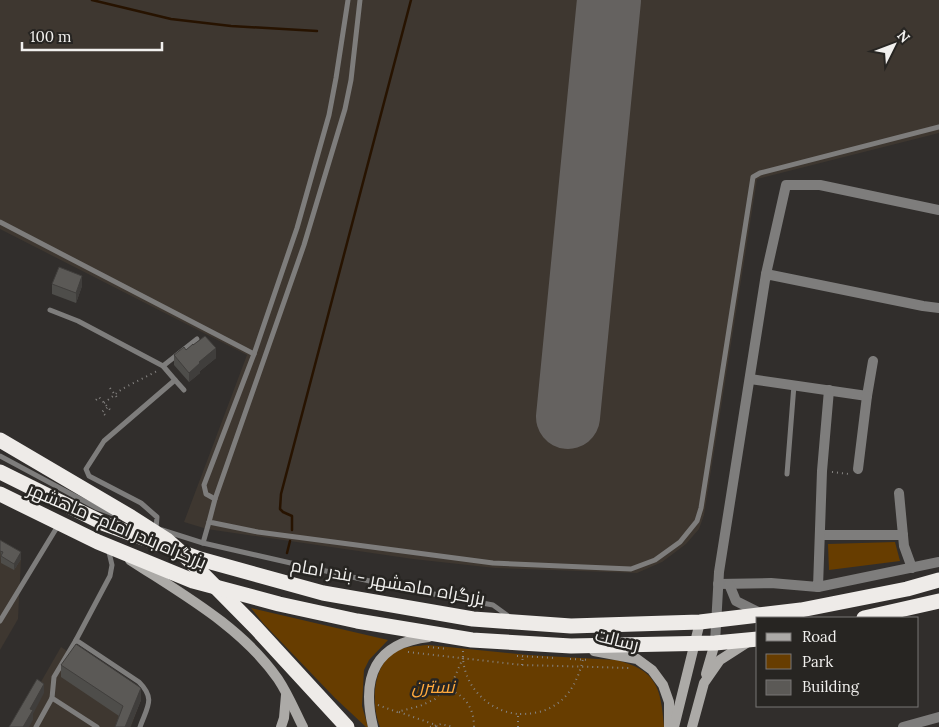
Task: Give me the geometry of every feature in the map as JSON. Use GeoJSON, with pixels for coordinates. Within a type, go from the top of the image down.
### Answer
{"type":"FeatureCollection","features":[{"type":"Feature","properties":{"kind":"highway"},"geometry":{"type":"LineString","coordinates":[[0,440],[149,527],[167,540],[208,578],[347,727]]}},
{"type":"Feature","properties":{"kind":"highway","name":"بزرگراه ماهشهر - بندر امام"},"geometry":{"type":"LineString","coordinates":[[0,472],[106,524],[200,559],[323,593],[473,619],[571,626],[700,622],[801,610],[907,589],[939,580]]}},
{"type":"Feature","properties":{"kind":"highway","name":"بزرگراه بندر امام- ماهشهر"},"geometry":{"type":"LineString","coordinates":[[0,494],[108,546],[193,581],[279,604],[357,621],[466,638],[578,647],[715,643],[756,639]]}},
{"type":"Feature","properties":{"kind":"highway"},"geometry":{"type":"LineString","coordinates":[[868,617],[939,601]]}},
{"type":"Feature","properties":{"kind":"main road"},"geometry":{"type":"LineString","coordinates":[[108,546],[186,596],[219,620],[261,658],[278,679],[302,727]]}},
{"type":"Feature","properties":{"kind":"main road"},"geometry":{"type":"LineString","coordinates":[[674,727],[700,622]]}},
{"type":"Feature","properties":{"kind":"main road"},"geometry":{"type":"LineString","coordinates":[[373,727],[368,704],[369,690],[372,675],[379,661],[390,650],[401,643],[419,638],[447,635]]}},
{"type":"Feature","properties":{"kind":"main road"},"geometry":{"type":"LineString","coordinates":[[704,683],[720,660],[745,643],[756,640]]}},
{"type":"Feature","properties":{"kind":"main road"},"geometry":{"type":"LineString","coordinates":[[692,727],[715,643]]}},
{"type":"Feature","properties":{"kind":"main road","name":"رسالت"},"geometry":{"type":"LineString","coordinates":[[578,647],[637,659],[651,668],[663,685],[669,702],[669,727]]}},
{"type":"Feature","properties":{"kind":"main road"},"geometry":{"type":"LineString","coordinates":[[281,727],[284,718],[286,694]]}},
{"type":"Feature","properties":{"kind":"street"},"geometry":{"type":"LineString","coordinates":[[715,643],[719,572],[766,274],[786,185],[820,185],[939,210]]}},
{"type":"Feature","properties":{"kind":"street"},"geometry":{"type":"LineString","coordinates":[[766,274],[939,308]]}},
{"type":"Feature","properties":{"kind":"street"},"geometry":{"type":"LineString","coordinates":[[858,469],[873,361]]}},
{"type":"Feature","properties":{"kind":"street"},"geometry":{"type":"LineString","coordinates":[[750,378],[867,396]]}},
{"type":"Feature","properties":{"kind":"street"},"geometry":{"type":"LineString","coordinates":[[818,587],[822,471],[829,390]]}},
{"type":"Feature","properties":{"kind":"street"},"geometry":{"type":"LineString","coordinates":[[899,493],[904,546],[912,568]]}},
{"type":"Feature","properties":{"kind":"street"},"geometry":{"type":"LineString","coordinates":[[820,535],[903,535]]}},
{"type":"Feature","properties":{"kind":"street"},"geometry":{"type":"LineString","coordinates":[[718,584],[771,583],[818,587],[939,562]]}},
{"type":"Feature","properties":{"kind":"street"},"geometry":{"type":"LineString","coordinates":[[729,584],[736,601],[763,615]]}},
{"type":"Feature","properties":{"kind":"street"},"geometry":{"type":"LineString","coordinates":[[910,726],[939,717]]}},
{"type":"Feature","properties":{"kind":"lane"},"geometry":{"type":"LineString","coordinates":[[213,498],[205,492],[204,486],[254,354],[297,228],[329,115],[348,0]]}},
{"type":"Feature","properties":{"kind":"lane"},"geometry":{"type":"LineString","coordinates":[[202,543],[209,522],[213,498],[304,245],[345,109],[352,80],[360,0]]}},
{"type":"Feature","properties":{"kind":"lane"},"geometry":{"type":"LineString","coordinates":[[209,522],[258,532],[493,563],[631,569],[655,560],[680,542],[697,521],[701,508],[753,177],[760,173],[939,126]]}},
{"type":"Feature","properties":{"kind":"lane"},"geometry":{"type":"LineString","coordinates":[[0,222],[254,354]]}},
{"type":"Feature","properties":{"kind":"lane"},"geometry":{"type":"LineString","coordinates":[[50,310],[78,321],[163,366],[184,390]]}},
{"type":"Feature","properties":{"kind":"lane"},"geometry":{"type":"LineString","coordinates":[[163,366],[197,339]]}},
{"type":"Feature","properties":{"kind":"lane"},"geometry":{"type":"LineString","coordinates":[[156,528],[157,517],[141,503],[89,476],[86,469],[104,441],[175,380]]}},
{"type":"Feature","properties":{"kind":"lane"},"geometry":{"type":"LineString","coordinates":[[787,474],[794,385]]}},
{"type":"Feature","properties":{"kind":"lane"},"geometry":{"type":"LineString","coordinates":[[0,456],[97,508],[202,543],[396,587],[493,605],[518,622]]}},
{"type":"Feature","properties":{"kind":"lane"},"geometry":{"type":"LineString","coordinates":[[0,621],[59,523]]}},
{"type":"Feature","properties":{"kind":"lane"},"geometry":{"type":"LineString","coordinates":[[36,727],[52,698],[54,677],[110,576],[112,564],[108,546]]}},
{"type":"Feature","properties":{"kind":"lane"},"geometry":{"type":"LineString","coordinates":[[76,640],[139,682],[146,689],[149,695],[149,702],[140,727]]}},
{"type":"Feature","properties":{"kind":"lane"},"geometry":{"type":"LineString","coordinates":[[52,698],[97,727]]}},
{"type":"Feature","properties":{"kind":"path"},"geometry":{"type":"LineString","coordinates":[[104,403],[115,394],[163,366]]}},
{"type":"Feature","properties":{"kind":"path"},"geometry":{"type":"LineString","coordinates":[[110,388],[119,400]]}},
{"type":"Feature","properties":{"kind":"path"},"geometry":{"type":"LineString","coordinates":[[96,400],[99,397],[110,411]]}},
{"type":"Feature","properties":{"kind":"path"},"geometry":{"type":"LineString","coordinates":[[105,415],[101,411],[108,407]]}},
{"type":"Feature","properties":{"kind":"path"},"geometry":{"type":"LineString","coordinates":[[822,471],[850,474],[858,469]]}},
{"type":"Feature","properties":{"kind":"path"},"geometry":{"type":"LineString","coordinates":[[397,712],[420,706],[434,699],[446,689],[463,658],[466,638]]}},
{"type":"Feature","properties":{"kind":"path"},"geometry":{"type":"LineString","coordinates":[[463,658],[466,671],[478,695],[499,710],[518,714],[531,714],[544,712],[556,705],[571,689],[581,668],[578,647]]}},
{"type":"Feature","properties":{"kind":"path"},"geometry":{"type":"LineString","coordinates":[[403,651],[522,665],[581,668],[651,668]]}},
{"type":"Feature","properties":{"kind":"path"},"geometry":{"type":"LineString","coordinates":[[446,689],[456,691],[464,698],[474,717],[474,727]]}},
{"type":"Feature","properties":{"kind":"path"},"geometry":{"type":"LineString","coordinates":[[378,698],[380,713]]}},
{"type":"Feature","properties":{"kind":"path"},"geometry":{"type":"LineString","coordinates":[[378,705],[437,726]]}},
{"type":"Feature","properties":{"kind":"path"},"geometry":{"type":"LineString","coordinates":[[518,714],[518,727]]}},
{"type":"Feature","properties":{"kind":"path"},"geometry":{"type":"LineString","coordinates":[[430,727],[441,724],[452,727]]}},
{"type":"Feature","properties":{"kind":"shaded area"},"geometry":{"type":"Polygon","coordinates":[[[0,0],[939,0],[939,133],[757,179],[704,515],[699,529],[686,544],[662,562],[637,573],[495,568],[413,559],[207,529],[184,522],[247,355],[0,229],[0,0]]]}},
{"type":"Feature","properties":{"kind":"shaded area"},"geometry":{"type":"Polygon","coordinates":[[[0,547],[21,559],[18,619],[0,650],[0,547]]]}},
{"type":"Feature","properties":{"kind":"shaded area"},"geometry":{"type":"Polygon","coordinates":[[[61,647],[141,700],[131,727],[15,727],[61,647]]]}},
{"type":"Feature","properties":{"kind":"green space"},"geometry":{"type":"Polygon","coordinates":[[[895,542],[900,561],[829,570],[828,544],[895,542]]]}},
{"type":"Feature","properties":{"kind":"green space"},"geometry":{"type":"Polygon","coordinates":[[[251,608],[388,640],[369,660],[364,670],[362,706],[368,727],[335,698],[251,608]]]}},
{"type":"Feature","properties":{"kind":"green space","name":"نسترن"},"geometry":{"type":"Polygon","coordinates":[[[428,645],[528,655],[616,660],[630,664],[648,675],[654,683],[661,701],[664,727],[380,727],[375,707],[375,696],[378,675],[383,665],[389,657],[401,649],[428,645]]]}},
{"type":"Feature","properties":{"kind":"building"},"geometry":{"type":"Polygon","coordinates":[[[59,267],[82,276],[76,293],[52,284],[59,267]]]}},
{"type":"Feature","properties":{"kind":"building"},"geometry":{"type":"Polygon","coordinates":[[[205,336],[216,348],[189,373],[174,355],[184,347],[186,350],[205,336]]]}},
{"type":"Feature","properties":{"kind":"building"},"geometry":{"type":"Polygon","coordinates":[[[0,540],[21,552],[14,564],[1,556],[3,552],[0,551],[0,540]]]}},
{"type":"Feature","properties":{"kind":"building"},"geometry":{"type":"Polygon","coordinates":[[[76,644],[141,688],[125,727],[115,727],[123,706],[61,665],[76,644]]]}},
{"type":"Feature","properties":{"kind":"building"},"geometry":{"type":"Polygon","coordinates":[[[37,679],[44,684],[30,709],[33,710],[23,727],[9,727],[37,679]]]}},
{"type":"Feature","properties":{"kind":"waterway"},"geometry":{"type":"LineString","coordinates":[[92,0],[171,19],[231,26],[317,31]]}},
{"type":"Feature","properties":{"kind":"waterway"},"geometry":{"type":"LineString","coordinates":[[292,530],[292,516],[280,509],[281,494],[411,0]]}},
{"type":"Feature","properties":{"kind":"waterway"},"geometry":{"type":"LineString","coordinates":[[287,553],[290,541]]}},
{"type":"Feature","properties":{"kind":"runway"},"geometry":{"type":"LineString","coordinates":[[568,417],[609,0]]}}]}
